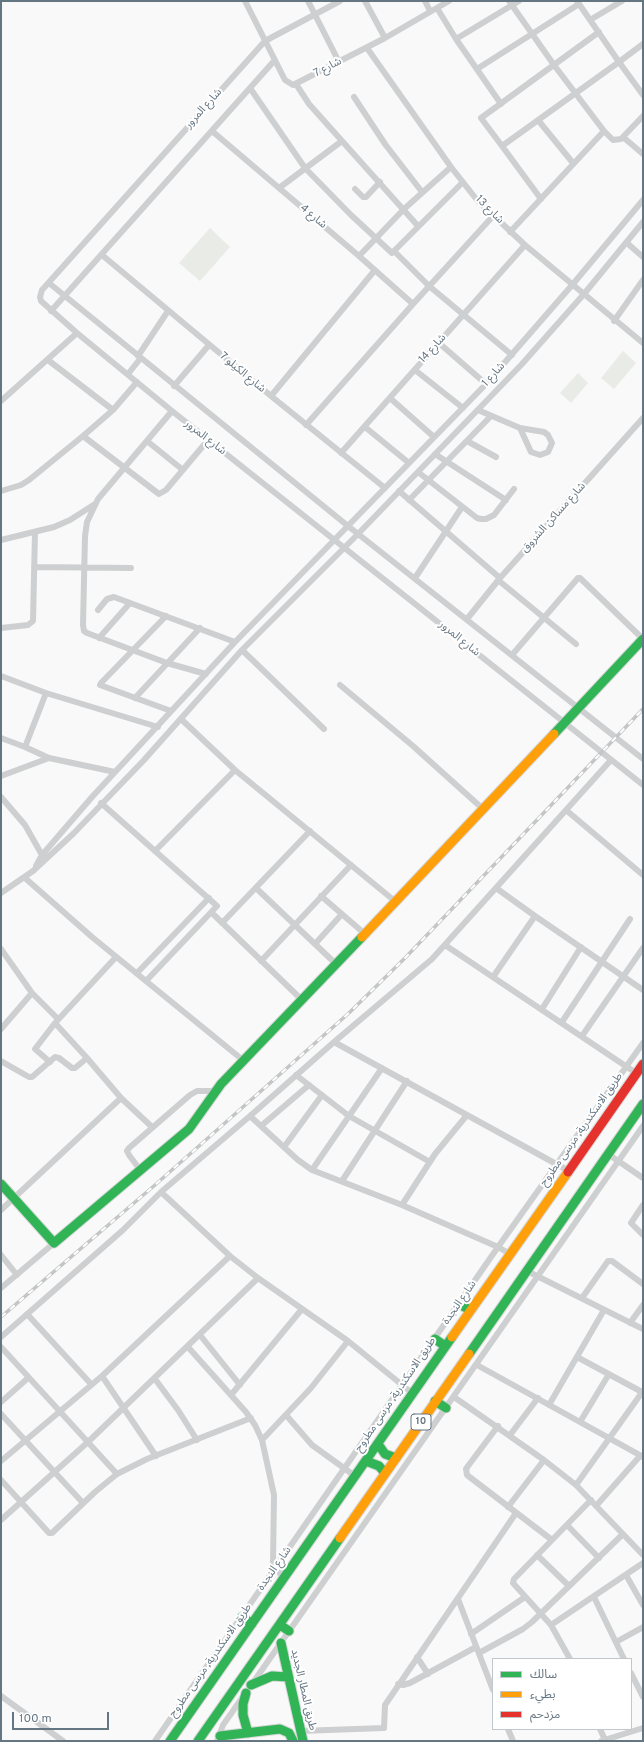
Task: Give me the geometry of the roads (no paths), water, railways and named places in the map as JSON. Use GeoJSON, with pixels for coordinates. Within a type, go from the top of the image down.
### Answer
{"type":"FeatureCollection","features":[{"type":"Feature","properties":{"kind":"main road"},"geometry":{"type":"LineString","coordinates":[[1,1184],[54,1243],[142,1171],[189,1129],[215,1092],[643,639]]}},
{"type":"Feature","properties":{"kind":"main road","name":"طريق الاسكندرية, مرسى مطروح"},"geometry":{"type":"LineString","coordinates":[[170,1741],[378,1444],[444,1346],[569,1171],[643,1064]]}},
{"type":"Feature","properties":{"kind":"main road","name":"10"},"geometry":{"type":"LineString","coordinates":[[198,1741],[643,1104]]}},
{"type":"Feature","properties":{"kind":"main road"},"geometry":{"type":"LineString","coordinates":[[459,1304],[470,1310]]}},
{"type":"Feature","properties":{"kind":"main road"},"geometry":{"type":"LineString","coordinates":[[435,1339],[444,1346]]}},
{"type":"Feature","properties":{"kind":"main road"},"geometry":{"type":"LineString","coordinates":[[435,1402],[446,1408]]}},
{"type":"Feature","properties":{"kind":"main road"},"geometry":{"type":"LineString","coordinates":[[378,1444],[385,1454],[396,1458]]}},
{"type":"Feature","properties":{"kind":"main road"},"geometry":{"type":"LineString","coordinates":[[366,1461],[379,1466],[385,1473]]}},
{"type":"Feature","properties":{"kind":"main road"},"geometry":{"type":"LineString","coordinates":[[242,1617],[252,1624]]}},
{"type":"Feature","properties":{"kind":"main road"},"geometry":{"type":"LineString","coordinates":[[280,1625],[289,1632]]}},
{"type":"Feature","properties":{"kind":"main road","name":"طريق المطار الجديد"},"geometry":{"type":"LineString","coordinates":[[281,1643],[303,1741]]}},
{"type":"Feature","properties":{"kind":"main road"},"geometry":{"type":"LineString","coordinates":[[248,1733],[243,1715],[243,1704],[249,1689],[272,1676],[288,1676]]}},
{"type":"Feature","properties":{"kind":"main road"},"geometry":{"type":"LineString","coordinates":[[218,1739],[237,1738],[248,1733],[278,1729],[283,1730],[298,1720]]}},
{"type":"Feature","properties":{"kind":"main road","name":"طريق المطار الجديد"},"geometry":{"type":"LineString","coordinates":[[283,1730],[289,1733],[293,1741]]}},
{"type":"Feature","properties":{"kind":"street"},"geometry":{"type":"LineString","coordinates":[[245,1],[274,61],[287,82],[296,84],[310,104],[418,226]]}},
{"type":"Feature","properties":{"kind":"street"},"geometry":{"type":"LineString","coordinates":[[308,1],[338,62]]}},
{"type":"Feature","properties":{"kind":"street"},"geometry":{"type":"LineString","coordinates":[[264,41],[340,1]]}},
{"type":"Feature","properties":{"kind":"street"},"geometry":{"type":"LineString","coordinates":[[366,1],[385,38]]}},
{"type":"Feature","properties":{"kind":"street"},"geometry":{"type":"LineString","coordinates":[[425,1],[430,12]]}},
{"type":"Feature","properties":{"kind":"street","name":"شارع 7"},"geometry":{"type":"LineString","coordinates":[[296,84],[367,48],[449,1]]}},
{"type":"Feature","properties":{"kind":"street"},"geometry":{"type":"LineString","coordinates":[[456,39],[510,3],[519,1]]}},
{"type":"Feature","properties":{"kind":"street"},"geometry":{"type":"LineString","coordinates":[[590,20],[622,1]]}},
{"type":"Feature","properties":{"kind":"street"},"geometry":{"type":"LineString","coordinates":[[510,3],[575,94],[604,131],[614,140],[624,137],[643,116]]}},
{"type":"Feature","properties":{"kind":"street"},"geometry":{"type":"LineString","coordinates":[[477,70],[578,3],[643,95]]}},
{"type":"Feature","properties":{"kind":"street"},"geometry":{"type":"LineString","coordinates":[[437,8],[456,39],[501,104]]}},
{"type":"Feature","properties":{"kind":"street"},"geometry":{"type":"LineString","coordinates":[[541,198],[482,118],[599,32]]}},
{"type":"Feature","properties":{"kind":"street","name":"شارع المرور"},"geometry":{"type":"LineString","coordinates":[[264,41],[42,290],[40,297],[43,304],[208,440],[610,760],[643,784]]}},
{"type":"Feature","properties":{"kind":"street"},"geometry":{"type":"LineString","coordinates":[[502,146],[643,44]]}},
{"type":"Feature","properties":{"kind":"street","name":"شارع 13"},"geometry":{"type":"LineString","coordinates":[[367,48],[451,167],[493,216],[525,245],[643,343]]}},
{"type":"Feature","properties":{"kind":"street","name":"شارع المرور"},"geometry":{"type":"LineString","coordinates":[[274,61],[64,296],[358,534],[643,759]]}},
{"type":"Feature","properties":{"kind":"street"},"geometry":{"type":"LineString","coordinates":[[250,88],[305,168],[345,209],[392,253],[394,251],[429,286],[512,355]]}},
{"type":"Feature","properties":{"kind":"street"},"geometry":{"type":"LineString","coordinates":[[354,97],[385,144],[422,192]]}},
{"type":"Feature","properties":{"kind":"street"},"geometry":{"type":"LineString","coordinates":[[538,120],[573,163]]}},
{"type":"Feature","properties":{"kind":"street","name":"شارع 4"},"geometry":{"type":"LineString","coordinates":[[212,131],[413,304]]}},
{"type":"Feature","properties":{"kind":"street"},"geometry":{"type":"LineString","coordinates":[[510,232],[604,131]]}},
{"type":"Feature","properties":{"kind":"street"},"geometry":{"type":"LineString","coordinates":[[624,137],[643,154]]}},
{"type":"Feature","properties":{"kind":"street"},"geometry":{"type":"LineString","coordinates":[[279,188],[342,141]]}},
{"type":"Feature","properties":{"kind":"street"},"geometry":{"type":"LineString","coordinates":[[359,256],[404,209],[451,167]]}},
{"type":"Feature","properties":{"kind":"street"},"geometry":{"type":"LineString","coordinates":[[355,189],[363,197],[366,197],[380,182]]}},
{"type":"Feature","properties":{"kind":"street"},"geometry":{"type":"LineString","coordinates":[[394,251],[463,182]]}},
{"type":"Feature","properties":{"kind":"street","name":"شارع 1"},"geometry":{"type":"LineString","coordinates":[[33,871],[42,855],[234,642],[486,384],[573,284],[643,200]]}},
{"type":"Feature","properties":{"kind":"street"},"geometry":{"type":"LineString","coordinates":[[306,425],[493,216]]}},
{"type":"Feature","properties":{"kind":"street","name":"شارع 1"},"geometry":{"type":"LineString","coordinates":[[1,893],[25,878],[74,833],[181,719],[242,650],[358,534],[522,364],[584,294],[643,222]]}},
{"type":"Feature","properties":{"kind":"street"},"geometry":{"type":"LineString","coordinates":[[627,243],[643,257]]}},
{"type":"Feature","properties":{"kind":"street","name":"شارع 14"},"geometry":{"type":"LineString","coordinates":[[341,453],[525,245]]}},
{"type":"Feature","properties":{"kind":"street","name":"شارع الكيلو 7"},"geometry":{"type":"LineString","coordinates":[[102,254],[270,396],[385,488]]}},
{"type":"Feature","properties":{"kind":"street"},"geometry":{"type":"LineString","coordinates":[[270,396],[375,270]]}},
{"type":"Feature","properties":{"kind":"street"},"geometry":{"type":"LineString","coordinates":[[614,320],[642,282]]}},
{"type":"Feature","properties":{"kind":"street"},"geometry":{"type":"LineString","coordinates":[[49,283],[64,296],[51,311]]}},
{"type":"Feature","properties":{"kind":"street"},"geometry":{"type":"LineString","coordinates":[[128,374],[168,311]]}},
{"type":"Feature","properties":{"kind":"street"},"geometry":{"type":"LineString","coordinates":[[1,401],[77,333]]}},
{"type":"Feature","properties":{"kind":"street"},"geometry":{"type":"LineString","coordinates":[[439,343],[486,384]]}},
{"type":"Feature","properties":{"kind":"street"},"geometry":{"type":"LineString","coordinates":[[174,386],[210,345]]}},
{"type":"Feature","properties":{"kind":"street"},"geometry":{"type":"LineString","coordinates":[[48,360],[113,410]]}},
{"type":"Feature","properties":{"kind":"street"},"geometry":{"type":"LineString","coordinates":[[415,370],[462,408]]}},
{"type":"Feature","properties":{"kind":"street"},"geometry":{"type":"LineString","coordinates":[[1,491],[21,485],[29,480],[113,410],[137,382]]}},
{"type":"Feature","properties":{"kind":"street"},"geometry":{"type":"LineString","coordinates":[[390,398],[434,437]]}},
{"type":"Feature","properties":{"kind":"street"},"geometry":{"type":"LineString","coordinates":[[478,410],[520,428],[544,432],[548,435],[552,443],[548,452],[540,455],[531,452],[520,428]]}},
{"type":"Feature","properties":{"kind":"street"},"geometry":{"type":"LineString","coordinates":[[172,411],[95,504],[86,528],[83,567],[83,629],[87,633],[133,651],[167,663],[206,674]]}},
{"type":"Feature","properties":{"kind":"street"},"geometry":{"type":"LineString","coordinates":[[409,500],[491,416]]}},
{"type":"Feature","properties":{"kind":"street","name":"شارع مساكن الشروق"},"geometry":{"type":"LineString","coordinates":[[467,619],[499,579],[643,418]]}},
{"type":"Feature","properties":{"kind":"street"},"geometry":{"type":"LineString","coordinates":[[365,427],[409,463]]}},
{"type":"Feature","properties":{"kind":"street"},"geometry":{"type":"LineString","coordinates":[[83,436],[159,494],[166,490],[208,440]]}},
{"type":"Feature","properties":{"kind":"street"},"geometry":{"type":"LineString","coordinates":[[147,441],[183,470]]}},
{"type":"Feature","properties":{"kind":"street"},"geometry":{"type":"LineString","coordinates":[[467,441],[496,457]]}},
{"type":"Feature","properties":{"kind":"street"},"geometry":{"type":"LineString","coordinates":[[435,454],[506,500]]}},
{"type":"Feature","properties":{"kind":"street"},"geometry":{"type":"LineString","coordinates":[[418,472],[477,518],[486,519],[494,515],[514,489]]}},
{"type":"Feature","properties":{"kind":"street"},"geometry":{"type":"LineString","coordinates":[[399,491],[576,644]]}},
{"type":"Feature","properties":{"kind":"street"},"geometry":{"type":"LineString","coordinates":[[1,540],[35,532],[63,523],[95,504]]}},
{"type":"Feature","properties":{"kind":"street"},"geometry":{"type":"LineString","coordinates":[[415,578],[462,507]]}},
{"type":"Feature","properties":{"kind":"street"},"geometry":{"type":"LineString","coordinates":[[1,628],[28,625],[33,622],[35,532]]}},
{"type":"Feature","properties":{"kind":"street"},"geometry":{"type":"LineString","coordinates":[[34,567],[131,568]]}},
{"type":"Feature","properties":{"kind":"street"},"geometry":{"type":"LineString","coordinates":[[512,655],[576,579],[580,578],[643,639]]}},
{"type":"Feature","properties":{"kind":"street"},"geometry":{"type":"LineString","coordinates":[[98,610],[110,597],[200,628],[234,642]]}},
{"type":"Feature","properties":{"kind":"street"},"geometry":{"type":"LineString","coordinates":[[99,638],[130,603]]}},
{"type":"Feature","properties":{"kind":"street"},"geometry":{"type":"LineString","coordinates":[[166,616],[101,682],[100,685],[172,712]]}},
{"type":"Feature","properties":{"kind":"street"},"geometry":{"type":"LineString","coordinates":[[135,698],[200,628]]}},
{"type":"Feature","properties":{"kind":"street"},"geometry":{"type":"LineString","coordinates":[[242,650],[324,729]]}},
{"type":"Feature","properties":{"kind":"street"},"geometry":{"type":"LineString","coordinates":[[1,676],[46,693],[158,727]]}},
{"type":"Feature","properties":{"kind":"street"},"geometry":{"type":"LineString","coordinates":[[340,685],[413,746],[483,809]]}},
{"type":"Feature","properties":{"kind":"street"},"geometry":{"type":"LineString","coordinates":[[25,747],[46,693]]}},
{"type":"Feature","properties":{"kind":"street"},"geometry":{"type":"LineString","coordinates":[[181,719],[235,770],[396,902]]}},
{"type":"Feature","properties":{"kind":"street"},"geometry":{"type":"LineString","coordinates":[[1,738],[50,758],[116,772]]}},
{"type":"Feature","properties":{"kind":"street"},"geometry":{"type":"LineString","coordinates":[[1,776],[50,758]]}},
{"type":"Feature","properties":{"kind":"street"},"geometry":{"type":"LineString","coordinates":[[1,1337],[123,1230],[161,1192],[432,959],[610,760]]}},
{"type":"Feature","properties":{"kind":"street"},"geometry":{"type":"LineString","coordinates":[[155,851],[235,770]]}},
{"type":"Feature","properties":{"kind":"street"},"geometry":{"type":"LineString","coordinates":[[1,797],[25,825],[42,855]]}},
{"type":"Feature","properties":{"kind":"street"},"geometry":{"type":"LineString","coordinates":[[101,804],[217,906],[146,981]]}},
{"type":"Feature","properties":{"kind":"street"},"geometry":{"type":"LineString","coordinates":[[566,810],[643,875]]}},
{"type":"Feature","properties":{"kind":"street"},"geometry":{"type":"LineString","coordinates":[[222,923],[310,831]]}},
{"type":"Feature","properties":{"kind":"street"},"geometry":{"type":"LineString","coordinates":[[261,961],[351,865]]}},
{"type":"Feature","properties":{"kind":"street"},"geometry":{"type":"LineString","coordinates":[[25,878],[116,957],[244,1061]]}},
{"type":"Feature","properties":{"kind":"street"},"geometry":{"type":"LineString","coordinates":[[256,888],[336,964]]}},
{"type":"Feature","properties":{"kind":"street"},"geometry":{"type":"LineString","coordinates":[[496,888],[535,916],[602,960],[643,990]]}},
{"type":"Feature","properties":{"kind":"street"},"geometry":{"type":"LineString","coordinates":[[322,896],[365,934]]}},
{"type":"Feature","properties":{"kind":"street"},"geometry":{"type":"LineString","coordinates":[[137,973],[209,898]]}},
{"type":"Feature","properties":{"kind":"street"},"geometry":{"type":"LineString","coordinates":[[212,913],[302,1000]]}},
{"type":"Feature","properties":{"kind":"street"},"geometry":{"type":"LineString","coordinates":[[316,944],[342,914]]}},
{"type":"Feature","properties":{"kind":"street"},"geometry":{"type":"LineString","coordinates":[[493,977],[535,916]]}},
{"type":"Feature","properties":{"kind":"street"},"geometry":{"type":"LineString","coordinates":[[562,1022],[630,919]]}},
{"type":"Feature","properties":{"kind":"street"},"geometry":{"type":"LineString","coordinates":[[445,945],[636,1073]]}},
{"type":"Feature","properties":{"kind":"street"},"geometry":{"type":"LineString","coordinates":[[542,1009],[581,947]]}},
{"type":"Feature","properties":{"kind":"street"},"geometry":{"type":"LineString","coordinates":[[582,1036],[643,948]]}},
{"type":"Feature","properties":{"kind":"street"},"geometry":{"type":"LineString","coordinates":[[1,949],[32,993],[87,1058],[121,1098],[152,1127]]}},
{"type":"Feature","properties":{"kind":"street"},"geometry":{"type":"LineString","coordinates":[[50,1062],[35,1049],[56,1021],[116,957]]}},
{"type":"Feature","properties":{"kind":"street"},"geometry":{"type":"LineString","coordinates":[[1,1029],[32,993]]}},
{"type":"Feature","properties":{"kind":"street"},"geometry":{"type":"LineString","coordinates":[[334,1042],[569,1171]]}},
{"type":"Feature","properties":{"kind":"street","name":"شارع النجدة"},"geometry":{"type":"LineString","coordinates":[[155,1741],[403,1386],[498,1247],[643,1043]]}},
{"type":"Feature","properties":{"kind":"street"},"geometry":{"type":"LineString","coordinates":[[1,1061],[32,1077],[54,1058],[58,1057],[72,1068],[75,1068],[87,1058]]}},
{"type":"Feature","properties":{"kind":"street"},"geometry":{"type":"LineString","coordinates":[[312,1170],[382,1068]]}},
{"type":"Feature","properties":{"kind":"street"},"geometry":{"type":"LineString","coordinates":[[296,1075],[349,1116],[430,1162]]}},
{"type":"Feature","properties":{"kind":"street"},"geometry":{"type":"LineString","coordinates":[[342,1182],[407,1082]]}},
{"type":"Feature","properties":{"kind":"street"},"geometry":{"type":"LineString","coordinates":[[261,1126],[309,1085]]}},
{"type":"Feature","properties":{"kind":"street"},"geometry":{"type":"LineString","coordinates":[[142,1171],[127,1151],[152,1127],[193,1093],[201,1091],[215,1092]]}},
{"type":"Feature","properties":{"kind":"street"},"geometry":{"type":"LineString","coordinates":[[284,1147],[322,1095]]}},
{"type":"Feature","properties":{"kind":"street"},"geometry":{"type":"LineString","coordinates":[[1,1210],[121,1098]]}},
{"type":"Feature","properties":{"kind":"street"},"geometry":{"type":"LineString","coordinates":[[402,1205],[430,1162],[467,1115]]}},
{"type":"Feature","properties":{"kind":"street"},"geometry":{"type":"LineString","coordinates":[[250,1116],[312,1170],[402,1205],[498,1247],[510,1254]]}},
{"type":"Feature","properties":{"kind":"street"},"geometry":{"type":"LineString","coordinates":[[218,1739],[225,1723],[643,1126]]}},
{"type":"Feature","properties":{"kind":"street"},"geometry":{"type":"LineString","coordinates":[[608,1154],[643,1178]]}},
{"type":"Feature","properties":{"kind":"street"},"geometry":{"type":"LineString","coordinates":[[161,1192],[230,1256],[258,1278],[348,1341],[412,1393]]}},
{"type":"Feature","properties":{"kind":"street"},"geometry":{"type":"LineString","coordinates":[[643,1205],[631,1223],[643,1235]]}},
{"type":"Feature","properties":{"kind":"street"},"geometry":{"type":"LineString","coordinates":[[1,1288],[54,1243]]}},
{"type":"Feature","properties":{"kind":"street"},"geometry":{"type":"LineString","coordinates":[[1,1255],[16,1275]]}},
{"type":"Feature","properties":{"kind":"street"},"geometry":{"type":"LineString","coordinates":[[1,1461],[102,1376],[230,1256]]}},
{"type":"Feature","properties":{"kind":"street"},"geometry":{"type":"LineString","coordinates":[[582,1298],[608,1261],[612,1262],[643,1284]]}},
{"type":"Feature","properties":{"kind":"street"},"geometry":{"type":"LineString","coordinates":[[527,1271],[643,1329]]}},
{"type":"Feature","properties":{"kind":"street"},"geometry":{"type":"LineString","coordinates":[[1,1520],[124,1409],[258,1278]]}},
{"type":"Feature","properties":{"kind":"street"},"geometry":{"type":"LineString","coordinates":[[630,1323],[643,1305]]}},
{"type":"Feature","properties":{"kind":"street"},"geometry":{"type":"LineString","coordinates":[[231,1395],[302,1308]]}},
{"type":"Feature","properties":{"kind":"street"},"geometry":{"type":"LineString","coordinates":[[550,1405],[604,1310]]}},
{"type":"Feature","properties":{"kind":"street"},"geometry":{"type":"LineString","coordinates":[[27,1314],[91,1384]]}},
{"type":"Feature","properties":{"kind":"street"},"geometry":{"type":"LineString","coordinates":[[200,1336],[240,1385]]}},
{"type":"Feature","properties":{"kind":"street"},"geometry":{"type":"LineString","coordinates":[[262,1440],[311,1388],[348,1341]]}},
{"type":"Feature","properties":{"kind":"street"},"geometry":{"type":"LineString","coordinates":[[1,1347],[117,1474]]}},
{"type":"Feature","properties":{"kind":"street"},"geometry":{"type":"LineString","coordinates":[[188,1347],[251,1418],[262,1440],[274,1495],[273,1563],[283,1578]]}},
{"type":"Feature","properties":{"kind":"street"},"geometry":{"type":"LineString","coordinates":[[576,1485],[643,1391],[577,1357]]}},
{"type":"Feature","properties":{"kind":"street"},"geometry":{"type":"LineString","coordinates":[[477,1365],[642,1456],[596,1506]]}},
{"type":"Feature","properties":{"kind":"street"},"geometry":{"type":"LineString","coordinates":[[580,1422],[609,1374]]}},
{"type":"Feature","properties":{"kind":"street"},"geometry":{"type":"LineString","coordinates":[[102,1376],[156,1456]]}},
{"type":"Feature","properties":{"kind":"street"},"geometry":{"type":"LineString","coordinates":[[1,1402],[28,1378]]}},
{"type":"Feature","properties":{"kind":"street"},"geometry":{"type":"LineString","coordinates":[[155,1379],[178,1410],[197,1440]]}},
{"type":"Feature","properties":{"kind":"street"},"geometry":{"type":"LineString","coordinates":[[454,1397],[498,1426],[576,1485],[643,1555]]}},
{"type":"Feature","properties":{"kind":"street"},"geometry":{"type":"LineString","coordinates":[[510,1436],[538,1398]]}},
{"type":"Feature","properties":{"kind":"street"},"geometry":{"type":"LineString","coordinates":[[1,1414],[83,1503]]}},
{"type":"Feature","properties":{"kind":"street"},"geometry":{"type":"LineString","coordinates":[[286,1415],[312,1445],[355,1476]]}},
{"type":"Feature","properties":{"kind":"street"},"geometry":{"type":"LineString","coordinates":[[1,1480],[51,1533],[54,1532],[83,1503],[117,1474],[156,1456],[251,1418]]}},
{"type":"Feature","properties":{"kind":"street"},"geometry":{"type":"LineString","coordinates":[[498,1426],[468,1466],[466,1472],[467,1475],[552,1540]]}},
{"type":"Feature","properties":{"kind":"street"},"geometry":{"type":"LineString","coordinates":[[508,1507],[544,1460]]}},
{"type":"Feature","properties":{"kind":"street"},"geometry":{"type":"LineString","coordinates":[[569,1658],[551,1625],[525,1597],[513,1581],[591,1500]]}},
{"type":"Feature","properties":{"kind":"street"},"geometry":{"type":"LineString","coordinates":[[300,1731],[384,1728],[384,1707],[398,1684],[516,1513]]}},
{"type":"Feature","properties":{"kind":"street"},"geometry":{"type":"LineString","coordinates":[[567,1525],[599,1558]]}},
{"type":"Feature","properties":{"kind":"street"},"geometry":{"type":"LineString","coordinates":[[479,1653],[523,1629],[542,1614],[623,1534]]}},
{"type":"Feature","properties":{"kind":"street"},"geometry":{"type":"LineString","coordinates":[[537,1555],[570,1586]]}},
{"type":"Feature","properties":{"kind":"street"},"geometry":{"type":"LineString","coordinates":[[551,1625],[643,1563]]}},
{"type":"Feature","properties":{"kind":"street"},"geometry":{"type":"LineString","coordinates":[[626,1575],[643,1605]]}},
{"type":"Feature","properties":{"kind":"street"},"geometry":{"type":"LineString","coordinates":[[471,1634],[525,1597]]}},
{"type":"Feature","properties":{"kind":"street"},"geometry":{"type":"LineString","coordinates":[[594,1597],[624,1658]]}},
{"type":"Feature","properties":{"kind":"street"},"geometry":{"type":"LineString","coordinates":[[458,1599],[492,1687]]}},
{"type":"Feature","properties":{"kind":"street"},"geometry":{"type":"LineString","coordinates":[[616,1642],[643,1627]]}},
{"type":"Feature","properties":{"kind":"street"},"geometry":{"type":"LineString","coordinates":[[398,1684],[407,1685],[476,1646]]}},
{"type":"Feature","properties":{"kind":"street"},"geometry":{"type":"LineString","coordinates":[[417,1657],[428,1674]]}},
{"type":"Feature","properties":{"kind":"street"},"geometry":{"type":"LineString","coordinates":[[632,1674],[640,1684],[643,1697]]}},
{"type":"Feature","properties":{"kind":"street"},"geometry":{"type":"LineString","coordinates":[[1,1696],[63,1741]]}},
{"type":"Feature","properties":{"kind":"street"},"geometry":{"type":"LineString","coordinates":[[600,1730],[603,1740],[643,1728]]}},
{"type":"Feature","properties":{"kind":"street"},"geometry":{"type":"LineString","coordinates":[[508,1730],[513,1741]]}},
{"type":"Feature","properties":{"kind":"railway"},"geometry":{"type":"LineString","coordinates":[[1,1317],[155,1185],[349,1013],[405,958],[643,709]]}}]}
